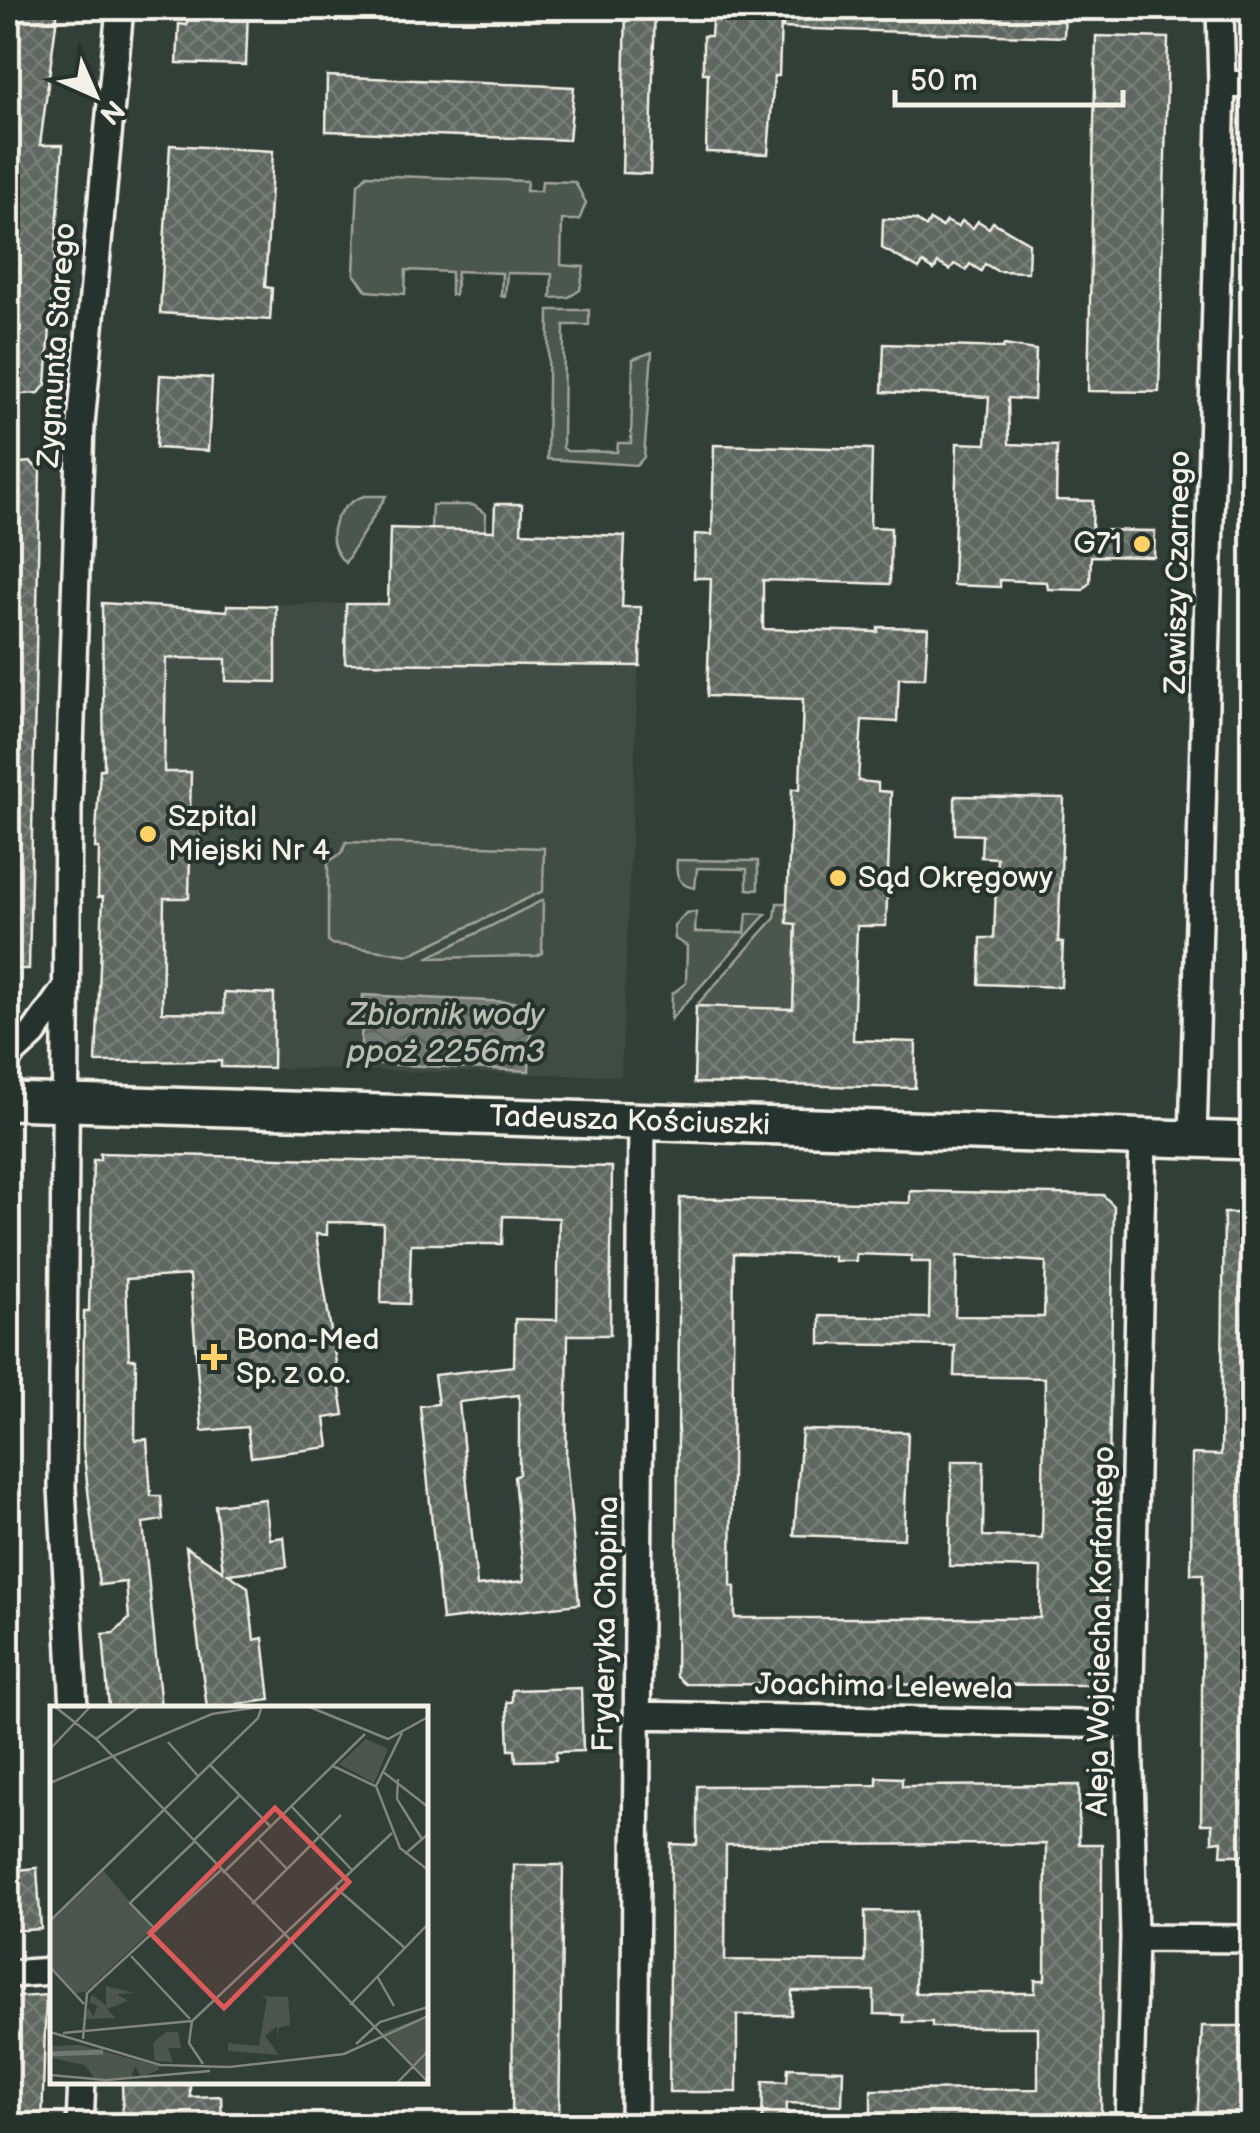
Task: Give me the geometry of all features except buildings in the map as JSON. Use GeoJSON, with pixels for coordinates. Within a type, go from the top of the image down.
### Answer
{"type":"FeatureCollection","features":[{"type":"Feature","properties":{"kind":"street","name":"Zygmunta Starego"},"geometry":{"type":"LineString","coordinates":[[74,1706],[62,1486],[65,989],[81,424],[120,8]]}},
{"type":"Feature","properties":{"kind":"street","name":"Zawiszy Czarnego"},"geometry":{"type":"LineString","coordinates":[[1194,1138],[1222,84],[1220,8]]}},
{"type":"Feature","properties":{"kind":"street"},"geometry":{"type":"LineString","coordinates":[[1222,84],[1252,84]]}},
{"type":"Feature","properties":{"kind":"street"},"geometry":{"type":"LineString","coordinates":[[8,1057],[33,1034],[65,989]]}},
{"type":"Feature","properties":{"kind":"street","name":"Tadeusza Kościuszki"},"geometry":{"type":"LineString","coordinates":[[8,1100],[1252,1141]]}},
{"type":"Feature","properties":{"kind":"street","name":"Fryderyka Chopina"},"geometry":{"type":"LineString","coordinates":[[634,2126],[642,1123]]}},
{"type":"Feature","properties":{"kind":"street","name":"Aleja Wojciecha Korfantego"},"geometry":{"type":"LineString","coordinates":[[1129,2126],[1134,1938],[1129,1725],[1143,1138]]}},
{"type":"Feature","properties":{"kind":"street","name":"Joachima Lelewela"},"geometry":{"type":"LineString","coordinates":[[637,1715],[1129,1725]]}},
{"type":"Feature","properties":{"kind":"street"},"geometry":{"type":"LineString","coordinates":[[1134,1938],[1252,1939]]}},
{"type":"Feature","properties":{"kind":"street"},"geometry":{"type":"LineString","coordinates":[[8,1974],[50,1971]]}},
{"type":"Feature","properties":{"kind":"street"},"geometry":{"type":"LineString","coordinates":[[80,2126],[82,2083]]}},
{"type":"Feature","properties":{"kind":"shaded area"},"geometry":{"type":"Polygon","coordinates":[[[367,175],[527,181],[526,191],[541,191],[542,181],[575,182],[586,203],[579,220],[562,220],[561,265],[584,267],[580,290],[569,297],[551,298],[552,274],[507,273],[505,297],[501,296],[502,273],[457,271],[455,295],[451,295],[451,272],[406,270],[405,294],[367,291],[354,274],[358,184],[367,175]]]}},
{"type":"Feature","properties":{"kind":"shaded area"},"geometry":{"type":"Polygon","coordinates":[[[549,310],[589,310],[589,325],[564,325],[563,448],[567,451],[617,452],[618,443],[631,443],[633,359],[652,352],[644,457],[637,465],[547,459],[549,310]]]}},
{"type":"Feature","properties":{"kind":"shaded area"},"geometry":{"type":"Polygon","coordinates":[[[364,496],[386,496],[345,563],[334,544],[334,524],[345,508],[364,496]]]}},
{"type":"Feature","properties":{"kind":"shaded area"},"geometry":{"type":"Polygon","coordinates":[[[432,505],[473,505],[486,514],[483,575],[431,529],[432,505]]]}},
{"type":"Feature","properties":{"kind":"shaded area"},"geometry":{"type":"Polygon","coordinates":[[[102,603],[226,611],[227,605],[641,607],[621,1076],[221,1067],[220,1061],[96,1062],[103,898],[98,897],[99,848],[95,848],[100,769],[104,768],[102,603]]]}},
{"type":"Feature","properties":{"kind":"shaded area"},"geometry":{"type":"Polygon","coordinates":[[[346,842],[544,848],[543,891],[409,955],[332,944],[328,941],[328,862],[342,853],[346,842]]]}},
{"type":"Feature","properties":{"kind":"shaded area"},"geometry":{"type":"Polygon","coordinates":[[[677,860],[758,861],[758,890],[747,889],[747,869],[697,868],[695,888],[689,887],[679,878],[677,860]]]}},
{"type":"Feature","properties":{"kind":"shaded area"},"geometry":{"type":"Polygon","coordinates":[[[543,900],[542,953],[536,956],[427,958],[543,900]]]}},
{"type":"Feature","properties":{"kind":"shaded area"},"geometry":{"type":"Polygon","coordinates":[[[777,903],[787,903],[796,924],[792,1037],[696,1006],[775,918],[777,903]]]}},
{"type":"Feature","properties":{"kind":"shaded area"},"geometry":{"type":"Polygon","coordinates":[[[696,912],[695,932],[745,933],[747,913],[766,914],[671,1019],[672,994],[686,983],[687,946],[675,939],[674,926],[686,913],[696,912]]]}},
{"type":"Feature","properties":{"kind":"water","name":"Zbiornik wody ppoż 2256m3"},"geometry":{"type":"Polygon","coordinates":[[[363,995],[532,1003],[529,1071],[360,1063],[363,995]]]}},
{"type":"Feature","properties":{"kind":"place","name":"G71"},"geometry":{"type":"Point","coordinates":[1142,544]}},
{"type":"Feature","properties":{"kind":"place","name":"Szpital Miejski Nr 4"},"geometry":{"type":"Point","coordinates":[148,834]}},
{"type":"Feature","properties":{"kind":"place","name":"Sąd Okręgowy"},"geometry":{"type":"Point","coordinates":[838,878]}},
{"type":"Feature","properties":{"kind":"place","name":"Bona-Med Sp. z o.o."},"geometry":{"type":"Point","coordinates":[214,1357]}}]}
